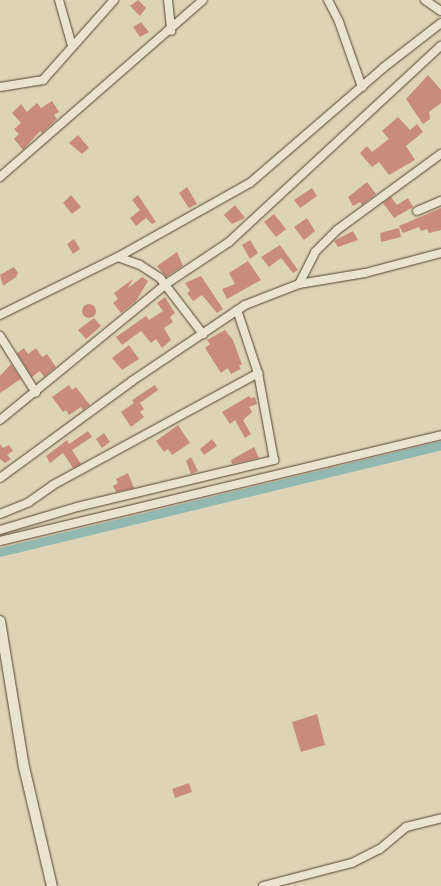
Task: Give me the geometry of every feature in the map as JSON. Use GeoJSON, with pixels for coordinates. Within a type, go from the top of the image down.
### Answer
{"type":"FeatureCollection","features":[{"type":"Feature","properties":{"kind":"street"},"geometry":{"type":"LineString","coordinates":[[59,0],[72,46]]}},
{"type":"Feature","properties":{"kind":"street"},"geometry":{"type":"LineString","coordinates":[[0,87],[43,80],[114,0]]}},
{"type":"Feature","properties":{"kind":"street"},"geometry":{"type":"LineString","coordinates":[[168,0],[171,31]]}},
{"type":"Feature","properties":{"kind":"street"},"geometry":{"type":"LineString","coordinates":[[0,177],[171,31],[203,0]]}},
{"type":"Feature","properties":{"kind":"street"},"geometry":{"type":"LineString","coordinates":[[328,0],[339,22],[362,87]]}},
{"type":"Feature","properties":{"kind":"street"},"geometry":{"type":"LineString","coordinates":[[425,0],[441,11]]}},
{"type":"Feature","properties":{"kind":"street"},"geometry":{"type":"LineString","coordinates":[[0,315],[118,257],[250,183],[362,87],[441,23]]}},
{"type":"Feature","properties":{"kind":"street"},"geometry":{"type":"LineString","coordinates":[[0,420],[36,393],[166,284],[228,242],[441,46]]}},
{"type":"Feature","properties":{"kind":"street"},"geometry":{"type":"LineString","coordinates":[[299,284],[320,245],[441,154]]}},
{"type":"Feature","properties":{"kind":"street"},"geometry":{"type":"LineString","coordinates":[[417,211],[441,201]]}},
{"type":"Feature","properties":{"kind":"street"},"geometry":{"type":"LineString","coordinates":[[0,478],[132,381],[237,310],[299,284],[365,272],[441,253]]}},
{"type":"Feature","properties":{"kind":"street"},"geometry":{"type":"LineString","coordinates":[[118,257],[153,271],[166,284],[203,334]]}},
{"type":"Feature","properties":{"kind":"street"},"geometry":{"type":"LineString","coordinates":[[0,530],[77,507],[271,462],[274,456],[258,374],[237,310]]}},
{"type":"Feature","properties":{"kind":"street"},"geometry":{"type":"LineString","coordinates":[[0,336],[36,393]]}},
{"type":"Feature","properties":{"kind":"street"},"geometry":{"type":"LineString","coordinates":[[0,514],[29,502],[53,484],[258,374]]}},
{"type":"Feature","properties":{"kind":"street"},"geometry":{"type":"LineString","coordinates":[[0,542],[441,435]]}},
{"type":"Feature","properties":{"kind":"street"},"geometry":{"type":"LineString","coordinates":[[0,621],[3,661],[24,767],[52,886]]}},
{"type":"Feature","properties":{"kind":"street"},"geometry":{"type":"LineString","coordinates":[[263,886],[352,863],[380,849],[402,829],[441,818]]}},
{"type":"Feature","properties":{"kind":"building"},"geometry":{"type":"Polygon","coordinates":[[[138,0],[146,8],[140,16],[130,6],[138,0]]]}},
{"type":"Feature","properties":{"kind":"building"},"geometry":{"type":"Polygon","coordinates":[[[141,22],[149,32],[140,37],[133,27],[141,22]]]}},
{"type":"Feature","properties":{"kind":"building"},"geometry":{"type":"Polygon","coordinates":[[[428,75],[441,90],[441,103],[429,112],[430,119],[423,124],[406,99],[428,75]]]}},
{"type":"Feature","properties":{"kind":"building"},"geometry":{"type":"Polygon","coordinates":[[[52,101],[59,112],[54,115],[57,119],[42,133],[40,131],[23,150],[14,139],[19,134],[14,129],[21,123],[12,113],[21,104],[27,112],[37,103],[41,108],[52,101]]]}},
{"type":"Feature","properties":{"kind":"building"},"geometry":{"type":"Polygon","coordinates":[[[398,117],[410,130],[417,124],[423,132],[406,146],[415,160],[389,175],[379,162],[372,167],[360,153],[367,146],[372,152],[389,139],[382,131],[398,117]]]}},
{"type":"Feature","properties":{"kind":"building"},"geometry":{"type":"Polygon","coordinates":[[[78,135],[89,148],[82,154],[69,143],[78,135]]]}},
{"type":"Feature","properties":{"kind":"building"},"geometry":{"type":"Polygon","coordinates":[[[367,182],[376,194],[362,205],[360,202],[353,206],[348,197],[367,182]]]}},
{"type":"Feature","properties":{"kind":"building"},"geometry":{"type":"Polygon","coordinates":[[[187,187],[197,204],[189,208],[179,193],[187,187]]]}},
{"type":"Feature","properties":{"kind":"building"},"geometry":{"type":"Polygon","coordinates":[[[312,188],[317,196],[300,208],[294,200],[312,188]]]}},
{"type":"Feature","properties":{"kind":"building"},"geometry":{"type":"Polygon","coordinates":[[[71,195],[81,207],[72,214],[63,203],[71,195]]]}},
{"type":"Feature","properties":{"kind":"building"},"geometry":{"type":"Polygon","coordinates":[[[138,195],[156,222],[152,224],[146,218],[136,226],[130,218],[140,210],[132,200],[138,195]]]}},
{"type":"Feature","properties":{"kind":"building"},"geometry":{"type":"Polygon","coordinates":[[[391,197],[397,205],[408,198],[413,207],[394,218],[383,203],[391,197]]]}},
{"type":"Feature","properties":{"kind":"building"},"geometry":{"type":"Polygon","coordinates":[[[235,205],[245,218],[232,224],[224,215],[235,205]]]}},
{"type":"Feature","properties":{"kind":"building"},"geometry":{"type":"Polygon","coordinates":[[[441,208],[441,230],[429,233],[427,229],[421,231],[419,227],[403,233],[399,226],[441,208]]]}},
{"type":"Feature","properties":{"kind":"building"},"geometry":{"type":"Polygon","coordinates":[[[274,214],[286,229],[276,237],[264,222],[274,214]]]}},
{"type":"Feature","properties":{"kind":"building"},"geometry":{"type":"Polygon","coordinates":[[[307,218],[315,231],[304,240],[294,227],[307,218]]]}},
{"type":"Feature","properties":{"kind":"building"},"geometry":{"type":"Polygon","coordinates":[[[399,228],[401,237],[381,242],[380,233],[399,228]]]}},
{"type":"Feature","properties":{"kind":"building"},"geometry":{"type":"Polygon","coordinates":[[[353,231],[358,240],[338,247],[334,241],[353,231]]]}},
{"type":"Feature","properties":{"kind":"building"},"geometry":{"type":"Polygon","coordinates":[[[74,239],[80,249],[73,254],[67,244],[74,239]]]}},
{"type":"Feature","properties":{"kind":"building"},"geometry":{"type":"Polygon","coordinates":[[[250,240],[258,253],[250,259],[242,245],[250,240]]]}},
{"type":"Feature","properties":{"kind":"building"},"geometry":{"type":"Polygon","coordinates":[[[280,245],[298,270],[293,273],[281,258],[269,267],[261,257],[280,245]]]}},
{"type":"Feature","properties":{"kind":"building"},"geometry":{"type":"Polygon","coordinates":[[[177,252],[183,266],[166,277],[157,266],[177,252]]]}},
{"type":"Feature","properties":{"kind":"building"},"geometry":{"type":"Polygon","coordinates":[[[248,261],[261,280],[227,299],[222,289],[235,284],[229,273],[248,261]]]}},
{"type":"Feature","properties":{"kind":"building"},"geometry":{"type":"Polygon","coordinates":[[[14,267],[18,273],[16,277],[3,286],[0,275],[14,267]]]}},
{"type":"Feature","properties":{"kind":"building"},"geometry":{"type":"Polygon","coordinates":[[[201,276],[223,309],[217,313],[202,295],[193,301],[187,293],[190,291],[185,283],[201,276]]]}},
{"type":"Feature","properties":{"kind":"building"},"geometry":{"type":"Polygon","coordinates":[[[142,277],[148,281],[136,301],[121,313],[113,303],[118,299],[114,293],[133,279],[128,288],[142,277]]]}},
{"type":"Feature","properties":{"kind":"building"},"geometry":{"type":"Polygon","coordinates":[[[165,297],[175,313],[170,317],[173,322],[164,328],[171,340],[162,348],[156,339],[151,343],[141,331],[122,345],[116,337],[146,316],[149,320],[163,311],[157,303],[165,297]]]}},
{"type":"Feature","properties":{"kind":"building"},"geometry":{"type":"Polygon","coordinates":[[[89,304],[94,306],[96,311],[94,316],[89,318],[84,316],[82,311],[84,306],[89,304]]]}},
{"type":"Feature","properties":{"kind":"building"},"geometry":{"type":"Polygon","coordinates":[[[94,318],[101,326],[86,339],[78,330],[94,318]]]}},
{"type":"Feature","properties":{"kind":"building"},"geometry":{"type":"Polygon","coordinates":[[[225,330],[233,340],[242,365],[239,365],[241,369],[231,374],[228,368],[221,373],[205,348],[210,344],[207,340],[225,330]]]}},
{"type":"Feature","properties":{"kind":"building"},"geometry":{"type":"Polygon","coordinates":[[[129,345],[139,359],[122,370],[112,358],[129,345]]]}},
{"type":"Feature","properties":{"kind":"building"},"geometry":{"type":"Polygon","coordinates":[[[24,348],[28,354],[36,348],[42,357],[47,354],[56,367],[44,377],[40,371],[32,377],[17,353],[24,348]]]}},
{"type":"Feature","properties":{"kind":"building"},"geometry":{"type":"Polygon","coordinates":[[[11,364],[21,379],[0,393],[0,376],[11,364]]]}},
{"type":"Feature","properties":{"kind":"building"},"geometry":{"type":"Polygon","coordinates":[[[69,385],[72,390],[76,387],[90,405],[83,410],[81,407],[69,415],[66,410],[63,412],[52,397],[69,385]]]}},
{"type":"Feature","properties":{"kind":"building"},"geometry":{"type":"Polygon","coordinates":[[[155,385],[158,390],[140,403],[144,409],[140,412],[144,417],[131,427],[121,412],[134,403],[132,400],[155,385]]]}},
{"type":"Feature","properties":{"kind":"building"},"geometry":{"type":"Polygon","coordinates":[[[249,396],[251,398],[255,397],[257,404],[249,407],[252,412],[243,420],[251,434],[245,438],[235,420],[230,424],[222,412],[249,396]]]}},
{"type":"Feature","properties":{"kind":"building"},"geometry":{"type":"Polygon","coordinates":[[[178,425],[190,443],[172,455],[168,449],[164,452],[156,441],[178,425]]]}},
{"type":"Feature","properties":{"kind":"building"},"geometry":{"type":"Polygon","coordinates":[[[88,431],[92,437],[72,450],[81,464],[73,468],[63,453],[50,463],[46,456],[67,440],[69,444],[88,431]]]}},
{"type":"Feature","properties":{"kind":"building"},"geometry":{"type":"Polygon","coordinates":[[[104,433],[110,442],[102,448],[96,439],[104,433]]]}},
{"type":"Feature","properties":{"kind":"building"},"geometry":{"type":"Polygon","coordinates":[[[212,439],[217,446],[204,455],[200,449],[212,439]]]}},
{"type":"Feature","properties":{"kind":"building"},"geometry":{"type":"Polygon","coordinates":[[[0,444],[3,448],[9,445],[13,451],[7,455],[11,459],[5,463],[0,459],[0,444]]]}},
{"type":"Feature","properties":{"kind":"building"},"geometry":{"type":"Polygon","coordinates":[[[254,447],[259,458],[232,464],[231,460],[254,447]]]}},
{"type":"Feature","properties":{"kind":"building"},"geometry":{"type":"Polygon","coordinates":[[[191,457],[198,471],[191,474],[186,461],[191,457]]]}},
{"type":"Feature","properties":{"kind":"building"},"geometry":{"type":"Polygon","coordinates":[[[128,473],[134,488],[116,492],[113,486],[118,483],[116,479],[128,473]]]}},
{"type":"Feature","properties":{"kind":"building"},"geometry":{"type":"Polygon","coordinates":[[[317,714],[325,745],[301,752],[292,722],[317,714]]]}},
{"type":"Feature","properties":{"kind":"building"},"geometry":{"type":"Polygon","coordinates":[[[189,783],[192,792],[175,798],[172,789],[189,783]]]}},
{"type":"Feature","properties":{"kind":"waterway"},"geometry":{"type":"LineString","coordinates":[[0,552],[441,445]]}}]}
